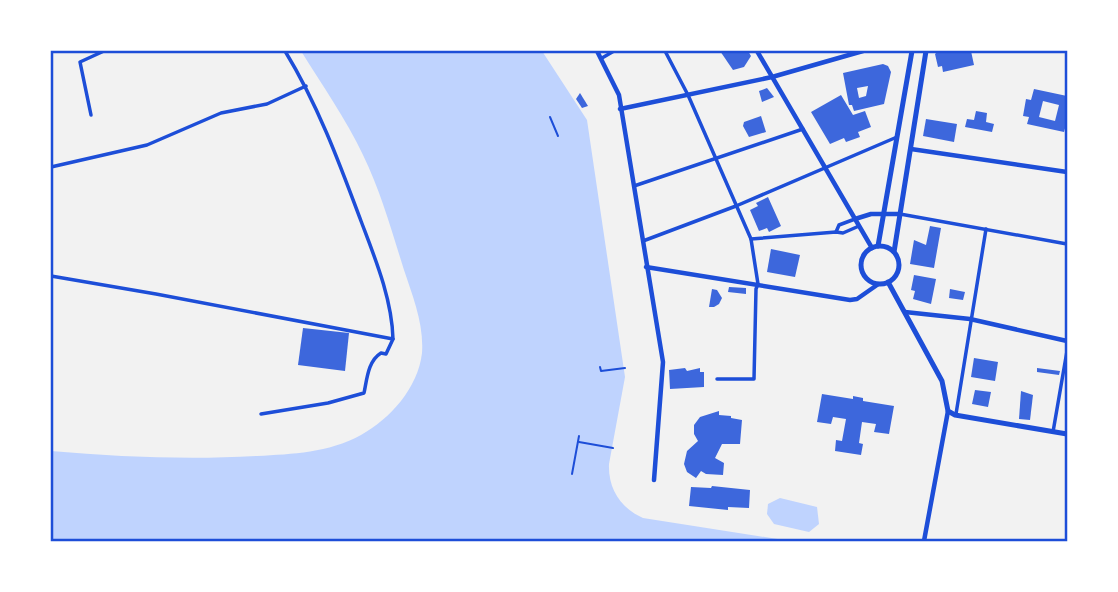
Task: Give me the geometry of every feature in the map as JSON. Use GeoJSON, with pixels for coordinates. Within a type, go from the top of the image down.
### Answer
{"type":"FeatureCollection","features":[{"type":"Feature","properties":{"kind":"main road"},"geometry":{"type":"LineString","coordinates":[[875,247],[884,213],[912,51]]}},
{"type":"Feature","properties":{"kind":"main road"},"geometry":{"type":"LineString","coordinates":[[894,252],[884,246],[875,247],[863,257],[862,270],[865,276],[877,285],[888,282],[899,269],[894,252],[926,51]]}},
{"type":"Feature","properties":{"kind":"main road"},"geometry":{"type":"LineString","coordinates":[[888,282],[942,381],[948,411],[955,415],[1067,434]]}},
{"type":"Feature","properties":{"kind":"street"},"geometry":{"type":"LineString","coordinates":[[91,115],[80,62],[104,51]]}},
{"type":"Feature","properties":{"kind":"street"},"geometry":{"type":"LineString","coordinates":[[261,414],[328,403],[364,393],[371,364],[381,353],[386,354],[393,339],[387,302],[371,247],[326,128],[285,51]]}},
{"type":"Feature","properties":{"kind":"street"},"geometry":{"type":"LineString","coordinates":[[597,51],[619,95],[663,362],[654,480]]}},
{"type":"Feature","properties":{"kind":"street"},"geometry":{"type":"LineString","coordinates":[[602,58],[614,51]]}},
{"type":"Feature","properties":{"kind":"street"},"geometry":{"type":"LineString","coordinates":[[665,51],[688,95],[751,239],[758,284],[754,379],[718,379]]}},
{"type":"Feature","properties":{"kind":"street"},"geometry":{"type":"LineString","coordinates":[[757,51],[859,226],[875,247]]}},
{"type":"Feature","properties":{"kind":"street"},"geometry":{"type":"LineString","coordinates":[[620,109],[772,77],[863,51]]}},
{"type":"Feature","properties":{"kind":"street"},"geometry":{"type":"LineString","coordinates":[[51,167],[147,145],[221,113],[267,104],[306,86]]}},
{"type":"Feature","properties":{"kind":"street"},"geometry":{"type":"LineString","coordinates":[[634,186],[803,129]]}},
{"type":"Feature","properties":{"kind":"street"},"geometry":{"type":"LineString","coordinates":[[641,241],[736,206],[897,137]]}},
{"type":"Feature","properties":{"kind":"street"},"geometry":{"type":"LineString","coordinates":[[911,149],[1067,172]]}},
{"type":"Feature","properties":{"kind":"street"},"geometry":{"type":"LineString","coordinates":[[836,232],[839,225],[884,213],[1067,244]]}},
{"type":"Feature","properties":{"kind":"street"},"geometry":{"type":"LineString","coordinates":[[751,239],[843,233],[859,226]]}},
{"type":"Feature","properties":{"kind":"street"},"geometry":{"type":"LineString","coordinates":[[955,415],[986,229]]}},
{"type":"Feature","properties":{"kind":"street"},"geometry":{"type":"LineString","coordinates":[[646,267],[850,300],[858,299],[877,285]]}},
{"type":"Feature","properties":{"kind":"street"},"geometry":{"type":"LineString","coordinates":[[51,276],[393,339]]}},
{"type":"Feature","properties":{"kind":"street"},"geometry":{"type":"LineString","coordinates":[[905,312],[970,319],[1067,341]]}},
{"type":"Feature","properties":{"kind":"street"},"geometry":{"type":"LineString","coordinates":[[1053,432],[1067,351]]}},
{"type":"Feature","properties":{"kind":"street"},"geometry":{"type":"LineString","coordinates":[[924,541],[948,411]]}},
{"type":"Feature","properties":{"kind":"path"},"geometry":{"type":"LineString","coordinates":[[550,117],[558,136]]}},
{"type":"Feature","properties":{"kind":"path"},"geometry":{"type":"LineString","coordinates":[[600,366],[601,371],[625,368]]}},
{"type":"Feature","properties":{"kind":"path"},"geometry":{"type":"LineString","coordinates":[[572,474],[579,436]]}},
{"type":"Feature","properties":{"kind":"path"},"geometry":{"type":"LineString","coordinates":[[578,442],[613,447]]}},
{"type":"Feature","properties":{"kind":"water"},"geometry":{"type":"Polygon","coordinates":[[[301,51],[542,51],[587,120],[625,377],[609,464],[613,489],[628,509],[643,518],[790,541],[51,541],[51,451],[205,458],[310,452],[336,446],[361,435],[392,411],[409,390],[422,353],[420,321],[414,300],[369,169],[341,115],[301,51]]]}},
{"type":"Feature","properties":{"kind":"water"},"geometry":{"type":"Polygon","coordinates":[[[780,498],[817,507],[819,524],[809,532],[774,524],[767,514],[768,504],[780,498]]]}},
{"type":"Feature","properties":{"kind":"building"},"geometry":{"type":"Polygon","coordinates":[[[720,51],[748,51],[751,56],[744,67],[733,70],[720,51]]]}},
{"type":"Feature","properties":{"kind":"building"},"geometry":{"type":"Polygon","coordinates":[[[938,51],[971,51],[974,65],[943,72],[942,66],[938,67],[935,54],[938,51]]]}},
{"type":"Feature","properties":{"kind":"building"},"geometry":{"type":"Polygon","coordinates":[[[883,64],[888,66],[891,72],[884,104],[854,111],[852,105],[849,105],[843,73],[883,64]],[[868,86],[857,88],[859,98],[866,96],[868,86]]]}},
{"type":"Feature","properties":{"kind":"building"},"geometry":{"type":"Polygon","coordinates":[[[767,88],[774,97],[762,102],[759,91],[767,88]]]}},
{"type":"Feature","properties":{"kind":"building"},"geometry":{"type":"Polygon","coordinates":[[[1034,89],[1067,96],[1064,132],[1027,124],[1029,117],[1023,116],[1026,99],[1031,100],[1034,89]],[[1043,101],[1039,117],[1055,121],[1059,105],[1043,101]]]}},
{"type":"Feature","properties":{"kind":"building"},"geometry":{"type":"Polygon","coordinates":[[[580,93],[588,106],[582,108],[576,99],[580,93]]]}},
{"type":"Feature","properties":{"kind":"building"},"geometry":{"type":"Polygon","coordinates":[[[841,95],[853,115],[865,111],[871,127],[858,132],[860,137],[846,142],[844,138],[830,144],[811,112],[841,95]]]}},
{"type":"Feature","properties":{"kind":"building"},"geometry":{"type":"Polygon","coordinates":[[[976,111],[987,113],[986,122],[994,124],[992,132],[965,127],[967,119],[974,120],[976,111]]]}},
{"type":"Feature","properties":{"kind":"building"},"geometry":{"type":"Polygon","coordinates":[[[761,116],[766,132],[749,137],[743,126],[744,122],[761,116]]]}},
{"type":"Feature","properties":{"kind":"building"},"geometry":{"type":"Polygon","coordinates":[[[926,119],[957,124],[954,142],[923,136],[926,119]]]}},
{"type":"Feature","properties":{"kind":"building"},"geometry":{"type":"Polygon","coordinates":[[[768,197],[781,226],[769,232],[767,228],[759,231],[750,210],[758,206],[756,203],[768,197]]]}},
{"type":"Feature","properties":{"kind":"building"},"geometry":{"type":"Polygon","coordinates":[[[930,226],[941,228],[934,268],[910,264],[914,240],[926,245],[930,226]]]}},
{"type":"Feature","properties":{"kind":"building"},"geometry":{"type":"Polygon","coordinates":[[[771,249],[800,255],[795,277],[767,272],[771,249]]]}},
{"type":"Feature","properties":{"kind":"building"},"geometry":{"type":"Polygon","coordinates":[[[914,275],[936,279],[931,304],[913,299],[915,291],[911,290],[914,275]]]}},
{"type":"Feature","properties":{"kind":"building"},"geometry":{"type":"Polygon","coordinates":[[[729,287],[746,288],[746,294],[728,292],[729,287]]]}},
{"type":"Feature","properties":{"kind":"building"},"geometry":{"type":"Polygon","coordinates":[[[712,289],[717,290],[722,298],[719,304],[709,307],[712,289]]]}},
{"type":"Feature","properties":{"kind":"building"},"geometry":{"type":"Polygon","coordinates":[[[950,289],[965,292],[963,300],[949,298],[950,289]]]}},
{"type":"Feature","properties":{"kind":"building"},"geometry":{"type":"Polygon","coordinates":[[[303,328],[349,333],[345,371],[298,365],[303,328]]]}},
{"type":"Feature","properties":{"kind":"building"},"geometry":{"type":"Polygon","coordinates":[[[974,358],[998,362],[995,381],[971,377],[974,358]]]}},
{"type":"Feature","properties":{"kind":"building"},"geometry":{"type":"Polygon","coordinates":[[[685,368],[687,371],[700,368],[700,372],[704,372],[704,387],[670,389],[669,370],[685,368]]]}},
{"type":"Feature","properties":{"kind":"building"},"geometry":{"type":"Polygon","coordinates":[[[1037,368],[1060,371],[1059,375],[1037,372],[1037,368]]]}},
{"type":"Feature","properties":{"kind":"building"},"geometry":{"type":"Polygon","coordinates":[[[975,390],[991,392],[988,407],[972,404],[975,390]]]}},
{"type":"Feature","properties":{"kind":"building"},"geometry":{"type":"Polygon","coordinates":[[[1021,391],[1033,395],[1030,420],[1019,419],[1021,391]]]}},
{"type":"Feature","properties":{"kind":"building"},"geometry":{"type":"Polygon","coordinates":[[[822,394],[853,399],[853,396],[863,398],[863,401],[894,406],[889,434],[874,432],[876,424],[862,422],[859,443],[863,444],[861,455],[835,451],[836,440],[842,441],[846,419],[833,417],[831,424],[817,422],[822,394]]]}},
{"type":"Feature","properties":{"kind":"building"},"geometry":{"type":"Polygon","coordinates":[[[719,411],[719,415],[742,420],[740,444],[722,444],[715,458],[724,463],[723,475],[701,471],[696,478],[687,472],[684,464],[687,451],[698,441],[694,434],[694,425],[700,417],[719,411]]]}},
{"type":"Feature","properties":{"kind":"building"},"geometry":{"type":"Polygon","coordinates":[[[691,487],[750,490],[749,508],[728,507],[728,510],[689,506],[691,487]]]}}]}
